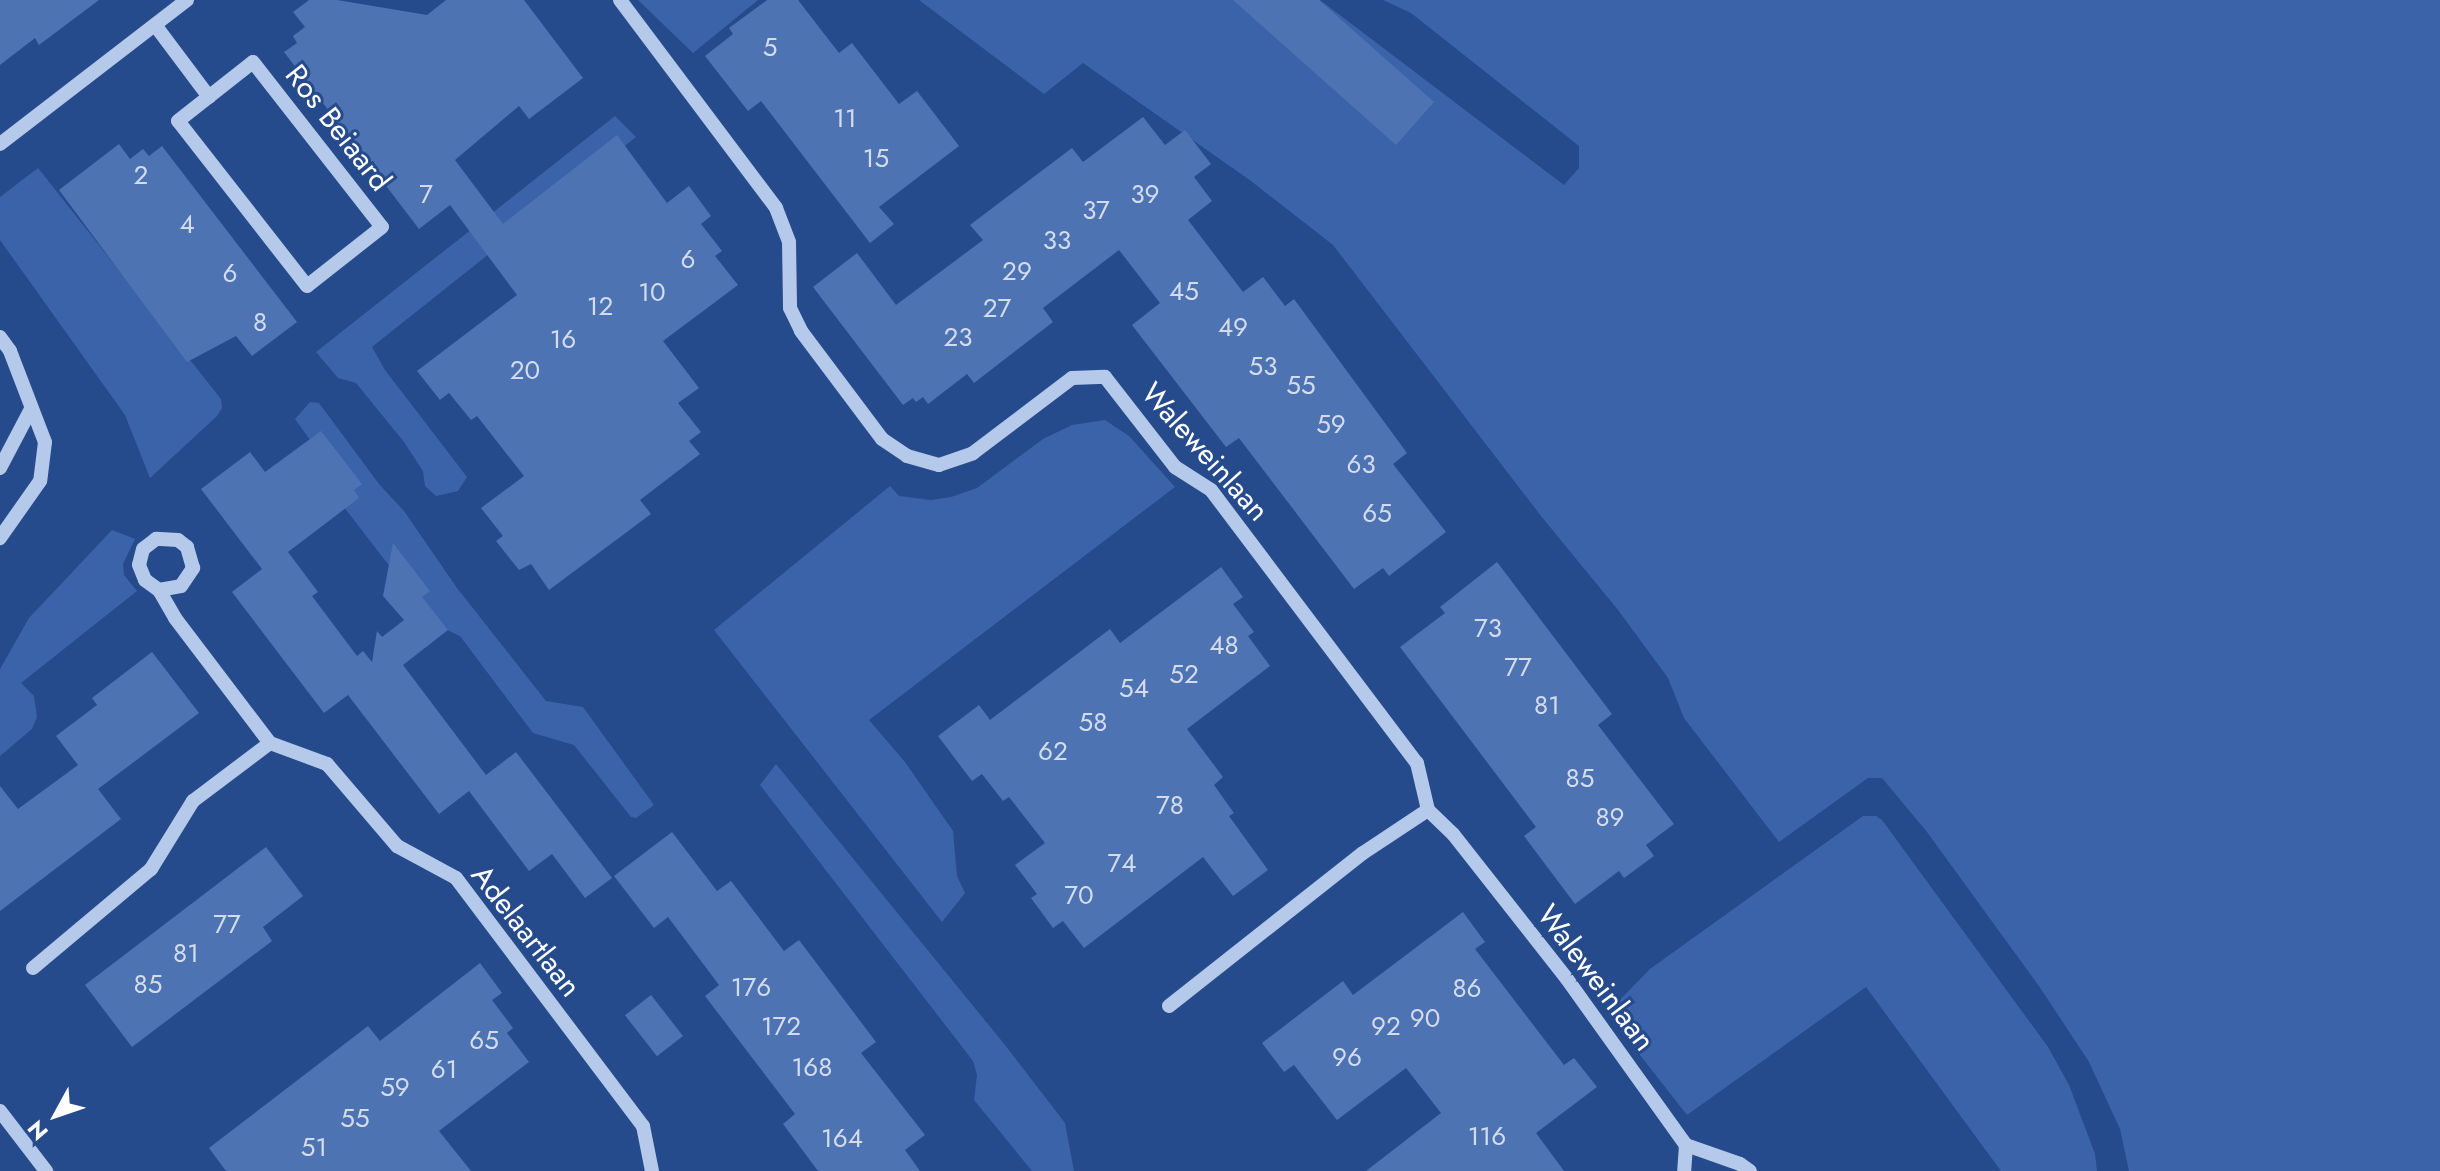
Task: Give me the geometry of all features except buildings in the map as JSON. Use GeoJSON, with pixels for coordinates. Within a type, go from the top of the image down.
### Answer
{"type":"FeatureCollection","features":[{"type":"Feature","properties":{"kind":"street"},"geometry":{"type":"LineString","coordinates":[[0,144],[187,0]]}},
{"type":"Feature","properties":{"kind":"street","name":"Waleweinlaan"},"geometry":{"type":"LineString","coordinates":[[620,0],[776,208],[789,242],[790,308],[801,331],[882,439],[907,456],[939,465],[973,453],[1072,378],[1105,377],[1175,467],[1211,490],[1417,763],[1428,810],[1453,834],[1567,979],[1686,1145]]}},
{"type":"Feature","properties":{"kind":"street"},"geometry":{"type":"LineString","coordinates":[[155,25],[209,97]]}},
{"type":"Feature","properties":{"kind":"street","name":"Ros Beiaard"},"geometry":{"type":"LineString","coordinates":[[253,62],[382,227],[307,286],[178,121],[209,97],[253,62]]}},
{"type":"Feature","properties":{"kind":"street"},"geometry":{"type":"LineString","coordinates":[[0,337],[10,351],[45,442],[40,481],[0,538]]}},
{"type":"Feature","properties":{"kind":"street"},"geometry":{"type":"LineString","coordinates":[[0,468],[31,409]]}},
{"type":"Feature","properties":{"kind":"street"},"geometry":{"type":"LineString","coordinates":[[33,968],[151,869],[193,801],[270,743],[175,618],[159,590]]}},
{"type":"Feature","properties":{"kind":"street","name":"Adelaartlaan"},"geometry":{"type":"LineString","coordinates":[[270,743],[327,764],[397,846],[456,878],[643,1126],[652,1171]]}},
{"type":"Feature","properties":{"kind":"street"},"geometry":{"type":"LineString","coordinates":[[1169,1006],[1363,853],[1428,810]]}},
{"type":"Feature","properties":{"kind":"street"},"geometry":{"type":"LineString","coordinates":[[0,1111],[46,1171]]}},
{"type":"Feature","properties":{"kind":"street"},"geometry":{"type":"LineString","coordinates":[[1684,1171],[1686,1145],[1740,1164],[1750,1171]]}},
{"type":"Feature","properties":{"kind":"shaded area"},"geometry":{"type":"Polygon","coordinates":[[[638,0],[758,0],[693,53],[638,0]]]}},
{"type":"Feature","properties":{"kind":"shaded area"},"geometry":{"type":"Polygon","coordinates":[[[919,0],[1320,0],[1564,185],[1579,168],[1579,146],[1411,13],[1383,0],[2440,0],[2440,1171],[2129,1171],[2120,1129],[2089,1062],[2041,989],[1927,832],[1882,778],[1868,778],[1779,842],[1684,718],[1668,678],[1618,610],[1541,516],[1333,245],[1251,181],[1083,63],[1044,94],[919,0]]]}},
{"type":"Feature","properties":{"kind":"shaded area"},"geometry":{"type":"Polygon","coordinates":[[[615,116],[636,137],[372,347],[385,370],[467,477],[458,491],[436,496],[425,486],[423,471],[404,442],[356,383],[338,378],[316,352],[615,116]]]}},
{"type":"Feature","properties":{"kind":"shaded area"},"geometry":{"type":"Polygon","coordinates":[[[38,168],[221,399],[222,408],[217,416],[150,478],[125,415],[0,240],[0,197],[38,168]]]}},
{"type":"Feature","properties":{"kind":"shaded area"},"geometry":{"type":"Polygon","coordinates":[[[310,402],[319,403],[546,701],[583,707],[654,805],[636,818],[631,817],[574,745],[533,733],[460,636],[434,624],[337,498],[336,476],[295,419],[310,402]]]}},
{"type":"Feature","properties":{"kind":"shaded area"},"geometry":{"type":"Polygon","coordinates":[[[1105,420],[1129,436],[1175,487],[869,720],[905,762],[953,831],[957,876],[965,893],[942,922],[714,630],[890,486],[899,496],[931,500],[951,497],[977,488],[1043,439],[1072,425],[1105,420]]]}},
{"type":"Feature","properties":{"kind":"shaded area"},"geometry":{"type":"Polygon","coordinates":[[[112,530],[135,539],[123,564],[124,575],[137,591],[21,683],[34,696],[37,717],[32,729],[0,756],[0,669],[29,618],[112,530]]]}},
{"type":"Feature","properties":{"kind":"shaded area"},"geometry":{"type":"Polygon","coordinates":[[[776,764],[1065,1123],[1074,1171],[1032,1171],[974,1100],[977,1075],[973,1061],[760,785],[776,764]]]}},
{"type":"Feature","properties":{"kind":"shaded area"},"geometry":{"type":"Polygon","coordinates":[[[1863,816],[1876,816],[1882,820],[2048,1047],[2069,1085],[2095,1154],[2097,1171],[2001,1171],[1866,987],[1687,1115],[1607,1013],[1650,969],[1863,816]]]}}]}
